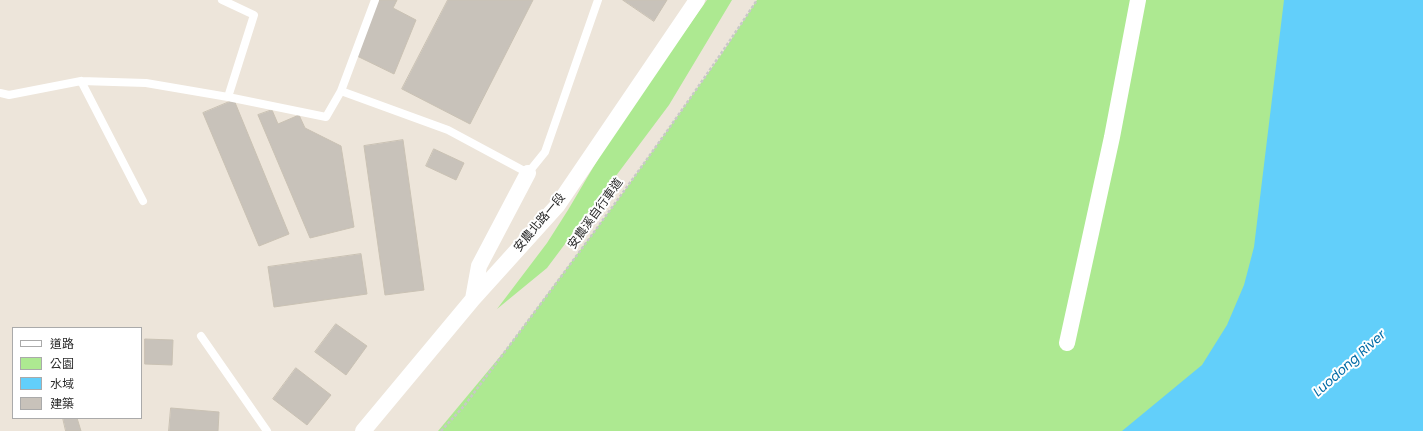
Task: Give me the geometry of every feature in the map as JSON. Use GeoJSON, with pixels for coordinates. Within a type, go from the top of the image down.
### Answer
{"type":"FeatureCollection","features":[{"type":"Feature","properties":{"kind":"street","name":"安農北路一段"},"geometry":{"type":"LineString","coordinates":[[363,431],[473,299],[557,206],[697,0]]}},
{"type":"Feature","properties":{"kind":"street"},"geometry":{"type":"LineString","coordinates":[[1067,343],[1112,137],[1138,0]]}},
{"type":"Feature","properties":{"kind":"street"},"geometry":{"type":"LineString","coordinates":[[473,299],[479,266],[528,173]]}},
{"type":"Feature","properties":{"kind":"lane"},"geometry":{"type":"LineString","coordinates":[[222,0],[254,15],[228,97]]}},
{"type":"Feature","properties":{"kind":"lane"},"geometry":{"type":"LineString","coordinates":[[0,93],[9,95],[81,81],[146,83],[228,97],[326,117],[341,91],[375,0]]}},
{"type":"Feature","properties":{"kind":"lane"},"geometry":{"type":"LineString","coordinates":[[341,91],[448,130],[528,173],[545,152],[598,0]]}},
{"type":"Feature","properties":{"kind":"lane"},"geometry":{"type":"LineString","coordinates":[[81,81],[143,201]]}},
{"type":"Feature","properties":{"kind":"lane"},"geometry":{"type":"LineString","coordinates":[[201,336],[267,431]]}},
{"type":"Feature","properties":{"kind":"path","name":"安農溪自行車道"},"geometry":{"type":"LineString","coordinates":[[441,431],[464,406],[622,194],[723,52],[757,0]]}},
{"type":"Feature","properties":{"kind":"green space"},"geometry":{"type":"Polygon","coordinates":[[[707,0],[732,0],[669,105],[547,268],[497,309],[547,243],[617,127],[707,0]]]}},
{"type":"Feature","properties":{"kind":"green space"},"geometry":{"type":"Polygon","coordinates":[[[757,0],[1303,0],[1255,318],[1130,431],[438,431],[508,347],[622,194],[723,52],[757,0]]]}},
{"type":"Feature","properties":{"kind":"water","name":"Luodong River"},"geometry":{"type":"Polygon","coordinates":[[[1284,0],[1423,0],[1423,431],[1122,431],[1202,365],[1227,325],[1244,285],[1254,247],[1284,0]]]}},
{"type":"Feature","properties":{"kind":"building"},"geometry":{"type":"Polygon","coordinates":[[[378,0],[397,0],[393,8],[416,20],[394,74],[357,56],[378,0]]]}},
{"type":"Feature","properties":{"kind":"building"},"geometry":{"type":"Polygon","coordinates":[[[448,0],[533,0],[470,124],[402,89],[448,0]]]}},
{"type":"Feature","properties":{"kind":"building"},"geometry":{"type":"Polygon","coordinates":[[[623,0],[667,0],[654,21],[623,0]]]}},
{"type":"Feature","properties":{"kind":"building"},"geometry":{"type":"Polygon","coordinates":[[[234,100],[289,234],[259,246],[203,113],[234,100]]]}},
{"type":"Feature","properties":{"kind":"building"},"geometry":{"type":"Polygon","coordinates":[[[272,110],[278,124],[299,115],[305,128],[341,146],[354,227],[310,238],[258,115],[272,110]]]}},
{"type":"Feature","properties":{"kind":"building"},"geometry":{"type":"Polygon","coordinates":[[[403,140],[424,290],[385,295],[364,146],[403,140]]]}},
{"type":"Feature","properties":{"kind":"building"},"geometry":{"type":"Polygon","coordinates":[[[434,149],[464,163],[456,180],[426,166],[434,149]]]}},
{"type":"Feature","properties":{"kind":"building"},"geometry":{"type":"Polygon","coordinates":[[[361,254],[367,294],[274,307],[268,267],[361,254]]]}},
{"type":"Feature","properties":{"kind":"building"},"geometry":{"type":"Polygon","coordinates":[[[336,324],[367,346],[346,375],[315,352],[336,324]]]}},
{"type":"Feature","properties":{"kind":"building"},"geometry":{"type":"Polygon","coordinates":[[[145,339],[173,340],[172,365],[145,364],[145,339]]]}},
{"type":"Feature","properties":{"kind":"building"},"geometry":{"type":"Polygon","coordinates":[[[296,368],[331,395],[307,425],[273,399],[296,368]]]}},
{"type":"Feature","properties":{"kind":"building"},"geometry":{"type":"Polygon","coordinates":[[[171,408],[219,412],[218,431],[169,431],[171,408]]]}},
{"type":"Feature","properties":{"kind":"building"},"geometry":{"type":"Polygon","coordinates":[[[63,419],[77,419],[81,431],[66,431],[63,419]]]}}]}
